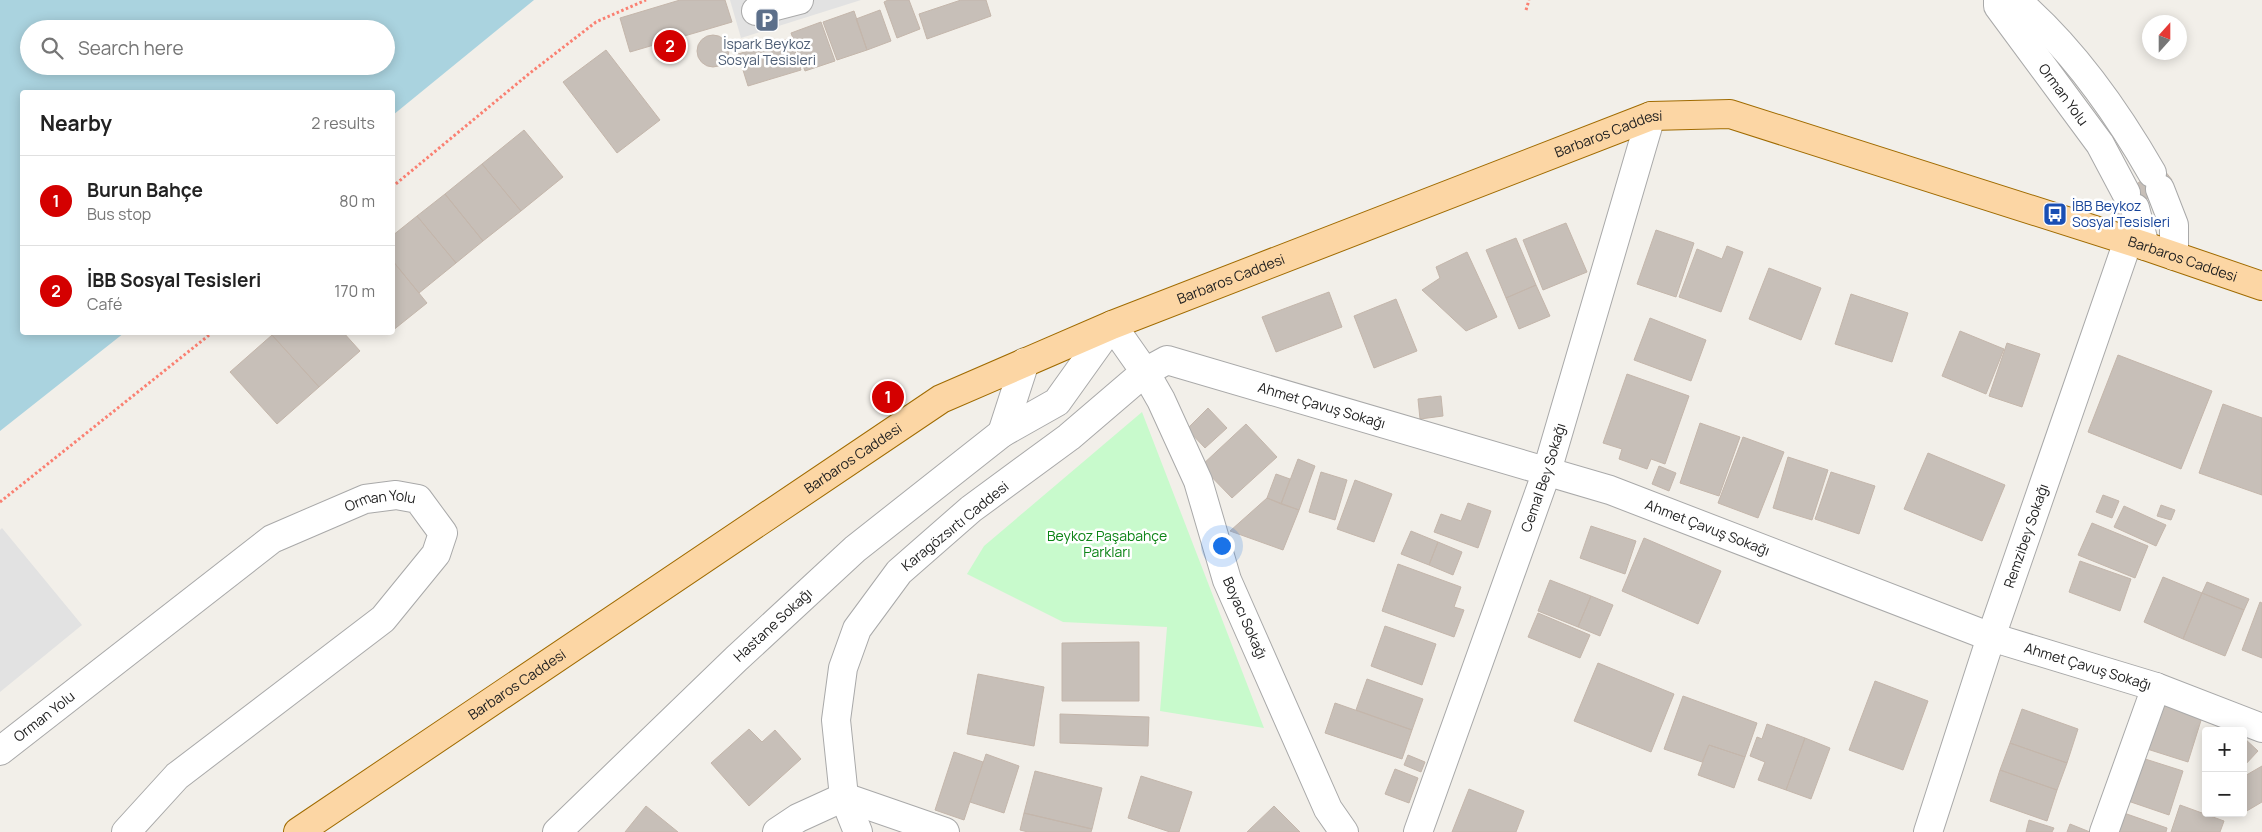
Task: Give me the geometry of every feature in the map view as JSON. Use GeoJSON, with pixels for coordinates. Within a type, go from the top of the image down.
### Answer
{"type":"FeatureCollection","features":[{"type":"Feature","properties":{"kind":"main road","name":"Barbaros Caddesi"},"geometry":{"type":"LineString","coordinates":[[298,832],[941,399],[1112,325],[1651,116],[1730,114],[2137,244],[2262,286]]}},
{"type":"Feature","properties":{"kind":"street"},"geometry":{"type":"LineString","coordinates":[[756,11],[799,0]]}},
{"type":"Feature","properties":{"kind":"street","name":"Orman Yolu"},"geometry":{"type":"LineString","coordinates":[[1998,0],[1998,6],[2100,144],[2130,200],[2137,244]]}},
{"type":"Feature","properties":{"kind":"street","name":"Orman Yolu"},"geometry":{"type":"LineString","coordinates":[[2016,0],[2035,16],[2072,57],[2136,146],[2156,181],[2174,225],[2174,256]]}},
{"type":"Feature","properties":{"kind":"street","name":"Cemal Bey Sokağı"},"geometry":{"type":"LineString","coordinates":[[1418,832],[1547,471],[1651,116]]}},
{"type":"Feature","properties":{"kind":"street","name":"Remzibey Sokağı"},"geometry":{"type":"LineString","coordinates":[[1928,832],[1991,637],[2137,244]]}},
{"type":"Feature","properties":{"kind":"street"},"geometry":{"type":"LineString","coordinates":[[1112,325],[1145,372]]}},
{"type":"Feature","properties":{"kind":"street","name":"Hastane Sokağı"},"geometry":{"type":"LineString","coordinates":[[557,832],[736,659],[855,549],[1002,433],[1056,402],[1112,325]]}},
{"type":"Feature","properties":{"kind":"street","name":"Ahmet Çavuş Sokağı"},"geometry":{"type":"LineString","coordinates":[[1145,372],[1167,360],[1610,490],[1991,637],[2156,687],[2262,728]]}},
{"type":"Feature","properties":{"kind":"street"},"geometry":{"type":"LineString","coordinates":[[1002,433],[1025,362]]}},
{"type":"Feature","properties":{"kind":"street","name":"Karagözsırtı Caddesi"},"geometry":{"type":"LineString","coordinates":[[858,832],[844,797],[836,720],[843,668],[856,629],[899,572],[971,509],[1069,438],[1145,372]]}},
{"type":"Feature","properties":{"kind":"street","name":"Boyacı Sokağı"},"geometry":{"type":"LineString","coordinates":[[1145,372],[1161,400],[1198,481],[1227,580],[1328,809],[1344,832]]}},
{"type":"Feature","properties":{"kind":"street","name":"Orman Yolu"},"geometry":{"type":"LineString","coordinates":[[0,751],[272,539],[365,499],[396,495],[418,499],[443,532],[436,554],[383,619],[176,776],[126,832]]}},
{"type":"Feature","properties":{"kind":"street"},"geometry":{"type":"LineString","coordinates":[[2104,832],[2156,687]]}},
{"type":"Feature","properties":{"kind":"street"},"geometry":{"type":"LineString","coordinates":[[777,832],[798,818],[844,797],[945,832]]}},
{"type":"Feature","properties":{"kind":"path"},"geometry":{"type":"LineString","coordinates":[[395,184],[596,22],[646,0]]}},
{"type":"Feature","properties":{"kind":"path"},"geometry":{"type":"LineString","coordinates":[[1526,10],[1529,0]]}},
{"type":"Feature","properties":{"kind":"path"},"geometry":{"type":"LineString","coordinates":[[0,502],[210,335]]}},
{"type":"Feature","properties":{"kind":"green space","name":"Beykoz Paşabahçe Parkları"},"geometry":{"type":"Polygon","coordinates":[[[1142,412],[1264,728],[1160,711],[1167,627],[1063,622],[967,574],[984,546],[1142,412]]]}},
{"type":"Feature","properties":{"kind":"shaded area","name":"İspark Beykoz Sosyal Tesisleri"},"geometry":{"type":"Polygon","coordinates":[[[730,0],[861,0],[741,38],[730,0]]]}},
{"type":"Feature","properties":{"kind":"shaded area"},"geometry":{"type":"Polygon","coordinates":[[[2,528],[82,625],[0,692],[0,530],[2,528]]]}},
{"type":"Feature","properties":{"kind":"water"},"geometry":{"type":"Polygon","coordinates":[[[0,0],[534,0],[395,113],[395,90],[20,90],[20,335],[121,335],[0,431],[0,0]]]}},
{"type":"Feature","properties":{"kind":"building"},"geometry":{"type":"Polygon","coordinates":[[[680,0],[725,0],[732,22],[630,52],[620,18],[680,0]]]}},
{"type":"Feature","properties":{"kind":"building"},"geometry":{"type":"Polygon","coordinates":[[[888,0],[909,0],[920,29],[897,38],[884,2],[888,0]]]}},
{"type":"Feature","properties":{"kind":"building"},"geometry":{"type":"Polygon","coordinates":[[[961,0],[986,0],[991,16],[927,39],[919,14],[961,0]]]}},
{"type":"Feature","properties":{"kind":"building"},"geometry":{"type":"Polygon","coordinates":[[[880,10],[891,41],[867,50],[856,19],[880,10]]]}},
{"type":"Feature","properties":{"kind":"building"},"geometry":{"type":"Polygon","coordinates":[[[854,11],[867,50],[837,60],[823,22],[854,11]]]}},
{"type":"Feature","properties":{"kind":"building"},"geometry":{"type":"Polygon","coordinates":[[[821,22],[835,61],[805,71],[791,33],[821,22]]]}},
{"type":"Feature","properties":{"kind":"building"},"geometry":{"type":"Polygon","coordinates":[[[713,35],[725,39],[729,51],[725,63],[713,67],[701,63],[697,51],[701,39],[713,35]]]}},
{"type":"Feature","properties":{"kind":"building"},"geometry":{"type":"Polygon","coordinates":[[[791,38],[801,70],[748,86],[738,54],[791,38]]]}},
{"type":"Feature","properties":{"kind":"building"},"geometry":{"type":"Polygon","coordinates":[[[606,50],[660,120],[617,153],[563,82],[606,50]]]}},
{"type":"Feature","properties":{"kind":"building"},"geometry":{"type":"Polygon","coordinates":[[[524,130],[563,177],[521,211],[482,164],[524,130]]]}},
{"type":"Feature","properties":{"kind":"building"},"geometry":{"type":"Polygon","coordinates":[[[482,164],[521,211],[483,241],[445,194],[482,164]]]}},
{"type":"Feature","properties":{"kind":"building"},"geometry":{"type":"Polygon","coordinates":[[[2161,166],[2172,180],[2118,220],[2107,206],[2161,166]]]}},
{"type":"Feature","properties":{"kind":"building"},"geometry":{"type":"Polygon","coordinates":[[[445,194],[483,241],[456,263],[417,216],[445,194]]]}},
{"type":"Feature","properties":{"kind":"building"},"geometry":{"type":"Polygon","coordinates":[[[417,216],[456,263],[419,293],[395,264],[395,234],[417,216]]]}},
{"type":"Feature","properties":{"kind":"building"},"geometry":{"type":"Polygon","coordinates":[[[1566,223],[1587,272],[1543,290],[1523,240],[1566,223]]]}},
{"type":"Feature","properties":{"kind":"building"},"geometry":{"type":"Polygon","coordinates":[[[1656,230],[1694,243],[1676,297],[1637,284],[1656,230]]]}},
{"type":"Feature","properties":{"kind":"building"},"geometry":{"type":"Polygon","coordinates":[[[1516,238],[1536,285],[1506,298],[1486,250],[1516,238]]]}},
{"type":"Feature","properties":{"kind":"building"},"geometry":{"type":"Polygon","coordinates":[[[1727,246],[1743,252],[1721,312],[1679,297],[1697,249],[1722,259],[1727,246]]]}},
{"type":"Feature","properties":{"kind":"building"},"geometry":{"type":"Polygon","coordinates":[[[1467,252],[1497,317],[1466,331],[1422,290],[1440,278],[1436,267],[1467,252]]]}},
{"type":"Feature","properties":{"kind":"building"},"geometry":{"type":"Polygon","coordinates":[[[395,264],[427,303],[395,329],[395,264]]]}},
{"type":"Feature","properties":{"kind":"building"},"geometry":{"type":"Polygon","coordinates":[[[1769,268],[1821,288],[1801,340],[1749,319],[1769,268]]]}},
{"type":"Feature","properties":{"kind":"building"},"geometry":{"type":"Polygon","coordinates":[[[1536,285],[1550,316],[1519,329],[1506,298],[1536,285]]]}},
{"type":"Feature","properties":{"kind":"building"},"geometry":{"type":"Polygon","coordinates":[[[1329,292],[1342,327],[1276,352],[1262,317],[1329,292]]]}},
{"type":"Feature","properties":{"kind":"building"},"geometry":{"type":"Polygon","coordinates":[[[1851,294],[1908,313],[1892,362],[1835,344],[1851,294]]]}},
{"type":"Feature","properties":{"kind":"building"},"geometry":{"type":"Polygon","coordinates":[[[1396,299],[1417,351],[1374,368],[1354,316],[1396,299]]]}},
{"type":"Feature","properties":{"kind":"building"},"geometry":{"type":"Polygon","coordinates":[[[1650,318],[1706,340],[1691,381],[1634,360],[1650,318]]]}},
{"type":"Feature","properties":{"kind":"building"},"geometry":{"type":"Polygon","coordinates":[[[1960,331],[2004,349],[1986,394],[1942,376],[1960,331]]]}},
{"type":"Feature","properties":{"kind":"building"},"geometry":{"type":"Polygon","coordinates":[[[272,335],[346,335],[360,351],[319,387],[272,335]]]}},
{"type":"Feature","properties":{"kind":"building"},"geometry":{"type":"Polygon","coordinates":[[[272,335],[319,387],[277,424],[230,372],[272,335]]]}},
{"type":"Feature","properties":{"kind":"building"},"geometry":{"type":"Polygon","coordinates":[[[2007,343],[2040,354],[2022,407],[1989,396],[2007,343]]]}},
{"type":"Feature","properties":{"kind":"building"},"geometry":{"type":"Polygon","coordinates":[[[2118,355],[2212,391],[2181,469],[2088,432],[2118,355]]]}},
{"type":"Feature","properties":{"kind":"building"},"geometry":{"type":"Polygon","coordinates":[[[1627,374],[1689,396],[1665,464],[1651,459],[1647,469],[1619,459],[1622,449],[1603,443],[1627,374]]]}},
{"type":"Feature","properties":{"kind":"building"},"geometry":{"type":"Polygon","coordinates":[[[1441,396],[1443,416],[1420,419],[1418,399],[1441,396]]]}},
{"type":"Feature","properties":{"kind":"building"},"geometry":{"type":"Polygon","coordinates":[[[2223,404],[2262,418],[2262,495],[2199,473],[2223,404]]]}},
{"type":"Feature","properties":{"kind":"building"},"geometry":{"type":"Polygon","coordinates":[[[1208,408],[1227,428],[1205,448],[1187,429],[1208,408]]]}},
{"type":"Feature","properties":{"kind":"building"},"geometry":{"type":"Polygon","coordinates":[[[1700,423],[1740,437],[1719,496],[1680,483],[1700,423]]]}},
{"type":"Feature","properties":{"kind":"building"},"geometry":{"type":"Polygon","coordinates":[[[1246,424],[1277,457],[1232,498],[1201,466],[1246,424]]]}},
{"type":"Feature","properties":{"kind":"building"},"geometry":{"type":"Polygon","coordinates":[[[1743,437],[1784,452],[1758,518],[1718,503],[1743,437]]]}},
{"type":"Feature","properties":{"kind":"building"},"geometry":{"type":"Polygon","coordinates":[[[1928,453],[2005,485],[1982,541],[1904,509],[1928,453]]]}},
{"type":"Feature","properties":{"kind":"building"},"geometry":{"type":"Polygon","coordinates":[[[1788,457],[1828,470],[1812,520],[1773,508],[1788,457]]]}},
{"type":"Feature","properties":{"kind":"building"},"geometry":{"type":"Polygon","coordinates":[[[1298,459],[1315,466],[1299,510],[1281,504],[1298,459]]]}},
{"type":"Feature","properties":{"kind":"building"},"geometry":{"type":"Polygon","coordinates":[[[1659,466],[1676,473],[1669,491],[1652,484],[1659,466]]]}},
{"type":"Feature","properties":{"kind":"building"},"geometry":{"type":"Polygon","coordinates":[[[1321,472],[1347,480],[1335,520],[1309,512],[1321,472]]]}},
{"type":"Feature","properties":{"kind":"building"},"geometry":{"type":"Polygon","coordinates":[[[1831,472],[1875,486],[1859,534],[1815,519],[1831,472]]]}},
{"type":"Feature","properties":{"kind":"building"},"geometry":{"type":"Polygon","coordinates":[[[1276,474],[1290,479],[1281,504],[1267,498],[1276,474]]]}},
{"type":"Feature","properties":{"kind":"building"},"geometry":{"type":"Polygon","coordinates":[[[1355,480],[1392,494],[1374,542],[1337,529],[1355,480]]]}},
{"type":"Feature","properties":{"kind":"building"},"geometry":{"type":"Polygon","coordinates":[[[2103,495],[2119,501],[2112,518],[2096,512],[2103,495]]]}},
{"type":"Feature","properties":{"kind":"building"},"geometry":{"type":"Polygon","coordinates":[[[1267,498],[1299,510],[1283,550],[1230,531],[1267,498]]]}},
{"type":"Feature","properties":{"kind":"building"},"geometry":{"type":"Polygon","coordinates":[[[1468,503],[1491,511],[1478,548],[1434,532],[1441,514],[1461,521],[1468,503]]]}},
{"type":"Feature","properties":{"kind":"building"},"geometry":{"type":"Polygon","coordinates":[[[2161,505],[2175,510],[2171,520],[2157,516],[2161,505]]]}},
{"type":"Feature","properties":{"kind":"building"},"geometry":{"type":"Polygon","coordinates":[[[2124,506],[2166,525],[2156,546],[2114,527],[2124,506]]]}},
{"type":"Feature","properties":{"kind":"building"},"geometry":{"type":"Polygon","coordinates":[[[2092,523],[2148,546],[2135,578],[2078,555],[2092,523]]]}},
{"type":"Feature","properties":{"kind":"building"},"geometry":{"type":"Polygon","coordinates":[[[1591,526],[1636,541],[1625,574],[1580,558],[1591,526]]]}},
{"type":"Feature","properties":{"kind":"building"},"geometry":{"type":"Polygon","coordinates":[[[1411,531],[1438,542],[1429,565],[1401,554],[1411,531]]]}},
{"type":"Feature","properties":{"kind":"building"},"geometry":{"type":"Polygon","coordinates":[[[1644,538],[1721,571],[1698,624],[1622,591],[1644,538]]]}},
{"type":"Feature","properties":{"kind":"building"},"geometry":{"type":"Polygon","coordinates":[[[1438,542],[1462,552],[1453,575],[1429,565],[1438,542]]]}},
{"type":"Feature","properties":{"kind":"building"},"geometry":{"type":"Polygon","coordinates":[[[2080,561],[2131,579],[2120,611],[2069,592],[2080,561]]]}},
{"type":"Feature","properties":{"kind":"building"},"geometry":{"type":"Polygon","coordinates":[[[1398,564],[1461,587],[1454,607],[1464,610],[1454,637],[1382,611],[1398,564]]]}},
{"type":"Feature","properties":{"kind":"building"},"geometry":{"type":"Polygon","coordinates":[[[2163,577],[2202,593],[2183,639],[2144,622],[2163,577]]]}},
{"type":"Feature","properties":{"kind":"building"},"geometry":{"type":"Polygon","coordinates":[[[1550,580],[1591,596],[1578,627],[1538,611],[1550,580]]]}},
{"type":"Feature","properties":{"kind":"building"},"geometry":{"type":"Polygon","coordinates":[[[2207,582],[2249,599],[2244,610],[2202,593],[2207,582]]]}},
{"type":"Feature","properties":{"kind":"building"},"geometry":{"type":"Polygon","coordinates":[[[2202,593],[2244,610],[2225,656],[2183,639],[2202,593]]]}},
{"type":"Feature","properties":{"kind":"building"},"geometry":{"type":"Polygon","coordinates":[[[1591,596],[1613,605],[1600,636],[1578,627],[1591,596]]]}},
{"type":"Feature","properties":{"kind":"building"},"geometry":{"type":"Polygon","coordinates":[[[2260,602],[2262,603],[2262,658],[2242,650],[2260,602]]]}},
{"type":"Feature","properties":{"kind":"building"},"geometry":{"type":"Polygon","coordinates":[[[1538,613],[1590,635],[1580,658],[1528,637],[1538,613]]]}},
{"type":"Feature","properties":{"kind":"building"},"geometry":{"type":"Polygon","coordinates":[[[1385,626],[1436,644],[1422,685],[1371,666],[1385,626]]]}},
{"type":"Feature","properties":{"kind":"building"},"geometry":{"type":"Polygon","coordinates":[[[1139,642],[1139,701],[1062,701],[1062,643],[1139,642]]]}},
{"type":"Feature","properties":{"kind":"building"},"geometry":{"type":"Polygon","coordinates":[[[1598,663],[1674,694],[1651,752],[1574,721],[1598,663]]]}},
{"type":"Feature","properties":{"kind":"building"},"geometry":{"type":"Polygon","coordinates":[[[978,674],[1044,687],[1034,746],[967,734],[978,674]]]}},
{"type":"Feature","properties":{"kind":"building"},"geometry":{"type":"Polygon","coordinates":[[[1367,679],[1423,699],[1412,730],[1356,710],[1367,679]]]}},
{"type":"Feature","properties":{"kind":"building"},"geometry":{"type":"Polygon","coordinates":[[[1875,681],[1928,701],[1903,770],[1849,750],[1875,681]]]}},
{"type":"Feature","properties":{"kind":"building"},"geometry":{"type":"Polygon","coordinates":[[[1683,696],[1757,723],[1745,757],[1709,745],[1702,762],[1664,749],[1683,696]]]}},
{"type":"Feature","properties":{"kind":"building"},"geometry":{"type":"Polygon","coordinates":[[[2159,701],[2203,714],[2188,762],[2144,748],[2159,701]]]}},
{"type":"Feature","properties":{"kind":"building"},"geometry":{"type":"Polygon","coordinates":[[[1335,703],[1412,730],[1402,759],[1325,733],[1335,703]]]}},
{"type":"Feature","properties":{"kind":"building"},"geometry":{"type":"Polygon","coordinates":[[[2022,709],[2078,729],[2067,763],[2010,743],[2022,709]]]}},
{"type":"Feature","properties":{"kind":"building"},"geometry":{"type":"Polygon","coordinates":[[[1060,714],[1149,717],[1148,746],[1060,743],[1060,714]]]}},
{"type":"Feature","properties":{"kind":"building"},"geometry":{"type":"Polygon","coordinates":[[[1767,724],[1805,738],[1786,790],[1758,780],[1765,762],[1750,756],[1757,737],[1762,739],[1767,724]]]}},
{"type":"Feature","properties":{"kind":"building"},"geometry":{"type":"Polygon","coordinates":[[[749,729],[762,742],[775,730],[801,759],[749,806],[711,763],[749,729]]]}},
{"type":"Feature","properties":{"kind":"building"},"geometry":{"type":"Polygon","coordinates":[[[1805,738],[1830,748],[1811,799],[1786,790],[1805,738]]]}},
{"type":"Feature","properties":{"kind":"building"},"geometry":{"type":"Polygon","coordinates":[[[2247,741],[2258,751],[2247,763],[2247,741]]]}},
{"type":"Feature","properties":{"kind":"building"},"geometry":{"type":"Polygon","coordinates":[[[2010,743],[2067,763],[2057,790],[2000,770],[2010,743]]]}},
{"type":"Feature","properties":{"kind":"building"},"geometry":{"type":"Polygon","coordinates":[[[1709,745],[1745,757],[1734,788],[1698,775],[1709,745]]]}},
{"type":"Feature","properties":{"kind":"building"},"geometry":{"type":"Polygon","coordinates":[[[954,752],[983,762],[964,820],[935,810],[954,752]]]}},
{"type":"Feature","properties":{"kind":"building"},"geometry":{"type":"Polygon","coordinates":[[[986,754],[1019,766],[1004,813],[970,802],[986,754]]]}},
{"type":"Feature","properties":{"kind":"building"},"geometry":{"type":"Polygon","coordinates":[[[1408,755],[1425,762],[1421,772],[1404,765],[1408,755]]]}},
{"type":"Feature","properties":{"kind":"building"},"geometry":{"type":"Polygon","coordinates":[[[2142,758],[2183,771],[2169,815],[2128,801],[2142,758]]]}},
{"type":"Feature","properties":{"kind":"building"},"geometry":{"type":"Polygon","coordinates":[[[2262,766],[2262,802],[2247,811],[2247,775],[2262,766]]]}},
{"type":"Feature","properties":{"kind":"building"},"geometry":{"type":"Polygon","coordinates":[[[1395,769],[1418,778],[1409,803],[1385,794],[1395,769]]]}},
{"type":"Feature","properties":{"kind":"building"},"geometry":{"type":"Polygon","coordinates":[[[2000,770],[2057,790],[2047,821],[1990,801],[2000,770]]]}},
{"type":"Feature","properties":{"kind":"building"},"geometry":{"type":"Polygon","coordinates":[[[1035,771],[1102,788],[1092,829],[1024,813],[1035,771]]]}},
{"type":"Feature","properties":{"kind":"building"},"geometry":{"type":"Polygon","coordinates":[[[1141,776],[1192,792],[1179,832],[1170,832],[1128,818],[1141,776]]]}},
{"type":"Feature","properties":{"kind":"building"},"geometry":{"type":"Polygon","coordinates":[[[1469,789],[1524,811],[1516,832],[1452,832],[1469,789]]]}},
{"type":"Feature","properties":{"kind":"building"},"geometry":{"type":"Polygon","coordinates":[[[2180,805],[2202,813],[2202,817],[2213,817],[2224,821],[2220,832],[2171,832],[2180,805]]]}},
{"type":"Feature","properties":{"kind":"building"},"geometry":{"type":"Polygon","coordinates":[[[646,806],[678,832],[625,832],[646,806]]]}},
{"type":"Feature","properties":{"kind":"building"},"geometry":{"type":"Polygon","coordinates":[[[1274,806],[1300,832],[1247,832],[1274,806]]]}},
{"type":"Feature","properties":{"kind":"building"},"geometry":{"type":"Polygon","coordinates":[[[2121,812],[2167,828],[2166,832],[2114,832],[2121,812]]]}},
{"type":"Feature","properties":{"kind":"building"},"geometry":{"type":"Polygon","coordinates":[[[1024,813],[1092,829],[1091,832],[1028,832],[1020,830],[1024,813]]]}},
{"type":"Feature","properties":{"kind":"building"},"geometry":{"type":"Polygon","coordinates":[[[2029,820],[2054,828],[2052,832],[2026,832],[2029,820]]]}},
{"type":"Feature","properties":{"kind":"building"},"geometry":{"type":"Polygon","coordinates":[[[2070,824],[2090,832],[2067,832],[2070,824]]]}},
{"type":"Feature","properties":{"kind":"place","name":"İspark Beykoz Sosyal Tesisleri"},"geometry":{"type":"Point","coordinates":[767,20]}},
{"type":"Feature","properties":{"kind":"place","name":"İBB Sosyal Tesisleri"},"geometry":{"type":"Point","coordinates":[670,46]}},
{"type":"Feature","properties":{"kind":"place","name":"İBB Beykoz Sosyal Tesisleri"},"geometry":{"type":"Point","coordinates":[2055,214]}},
{"type":"Feature","properties":{"kind":"place","name":"Burun Bahçe"},"geometry":{"type":"Point","coordinates":[888,397]}}]}
